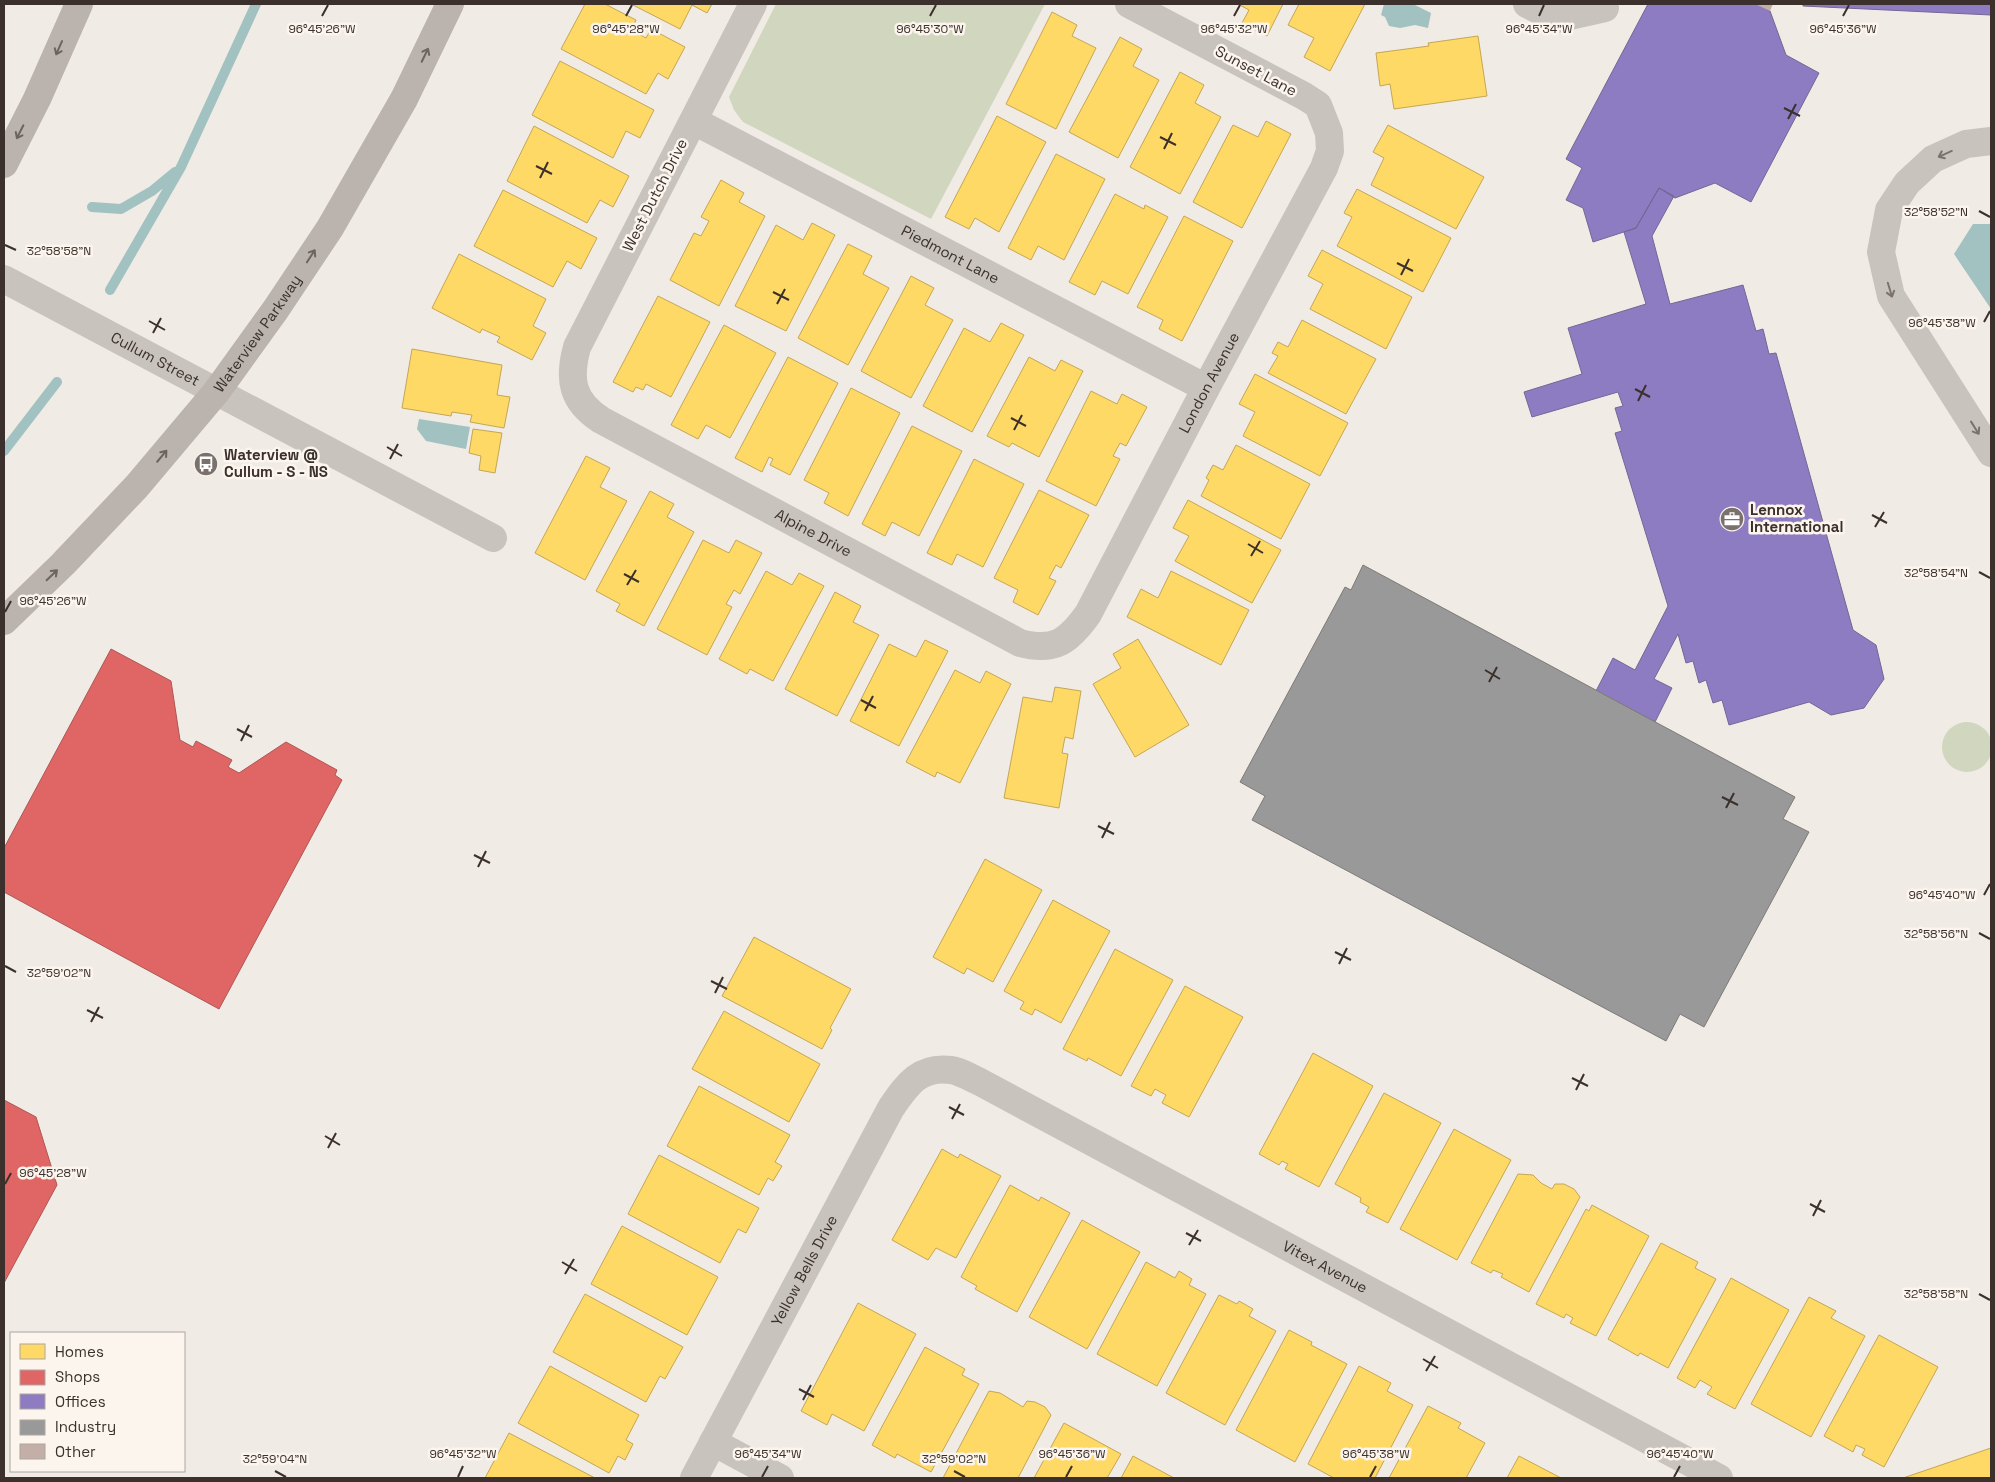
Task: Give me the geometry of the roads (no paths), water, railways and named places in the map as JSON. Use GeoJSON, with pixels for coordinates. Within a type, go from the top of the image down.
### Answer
{"type":"FeatureCollection","features":[{"type":"Feature","properties":{"kind":"main road"},"geometry":{"type":"LineString","coordinates":[[4,164],[79,4]]}},
{"type":"Feature","properties":{"kind":"main road","name":"Waterview Parkway"},"geometry":{"type":"LineString","coordinates":[[4,621],[63,564],[137,486],[217,391],[276,309],[330,228],[404,99],[450,4]]}},
{"type":"Feature","properties":{"kind":"street","name":"West Dutch Drive"},"geometry":{"type":"LineString","coordinates":[[575,391],[572,377],[573,360],[577,347],[753,4]]}},
{"type":"Feature","properties":{"kind":"street","name":"Sunset Lane"},"geometry":{"type":"LineString","coordinates":[[1129,4],[1304,96],[1318,105],[1324,116]]}},
{"type":"Feature","properties":{"kind":"street"},"geometry":{"type":"LineString","coordinates":[[1527,4],[1556,19],[1605,8],[1603,4]]}},
{"type":"Feature","properties":{"kind":"street","name":"London Avenue"},"geometry":{"type":"LineString","coordinates":[[1064,640],[1074,633],[1088,614],[1324,168],[1330,151],[1330,133],[1324,116]]}},
{"type":"Feature","properties":{"kind":"street","name":"Piedmont Lane"},"geometry":{"type":"LineString","coordinates":[[694,121],[1206,388]]}},
{"type":"Feature","properties":{"kind":"street"},"geometry":{"type":"LineString","coordinates":[[1991,142],[1966,144],[1933,159],[1907,183],[1889,210],[1881,252],[1891,296],[1991,453]]}},
{"type":"Feature","properties":{"kind":"street","name":"Cullum Street"},"geometry":{"type":"LineString","coordinates":[[4,279],[493,538]]}},
{"type":"Feature","properties":{"kind":"street","name":"Alpine Drive"},"geometry":{"type":"LineString","coordinates":[[575,391],[582,406],[600,420],[1020,642],[1043,647],[1057,644],[1064,640]]}},
{"type":"Feature","properties":{"kind":"street","name":"Vitex Avenue"},"geometry":{"type":"LineString","coordinates":[[926,1071],[952,1070],[980,1082],[1719,1478]]}},
{"type":"Feature","properties":{"kind":"street","name":"Yellow Bells Drive"},"geometry":{"type":"LineString","coordinates":[[694,1478],[891,1108],[908,1085],[926,1071]]}},
{"type":"Feature","properties":{"kind":"street"},"geometry":{"type":"LineString","coordinates":[[713,1442],[780,1478]]}},
{"type":"Feature","properties":{"kind":"water"},"geometry":{"type":"Polygon","coordinates":[[[1384,4],[1413,4],[1431,13],[1428,28],[1415,25],[1400,28],[1389,26],[1385,17],[1381,15],[1384,4]]]}},
{"type":"Feature","properties":{"kind":"water"},"geometry":{"type":"Polygon","coordinates":[[[1973,224],[1991,224],[1991,309],[1954,254],[1973,224]]]}},
{"type":"Feature","properties":{"kind":"water"},"geometry":{"type":"Polygon","coordinates":[[[419,419],[470,427],[466,449],[426,441],[417,429],[419,419]]]}},
{"type":"Feature","properties":{"kind":"waterway"},"geometry":{"type":"LineString","coordinates":[[110,290],[181,167],[256,4]]}},
{"type":"Feature","properties":{"kind":"waterway"},"geometry":{"type":"LineString","coordinates":[[92,207],[121,209],[152,191],[175,172]]}},
{"type":"Feature","properties":{"kind":"waterway"},"geometry":{"type":"LineString","coordinates":[[4,451],[57,382]]}},
{"type":"Feature","properties":{"kind":"place","name":"Waterview @ Cullum - S - NS"},"geometry":{"type":"Point","coordinates":[206,464]}},
{"type":"Feature","properties":{"kind":"place","name":"Lennox International"},"geometry":{"type":"Point","coordinates":[1732,519]}}]}
